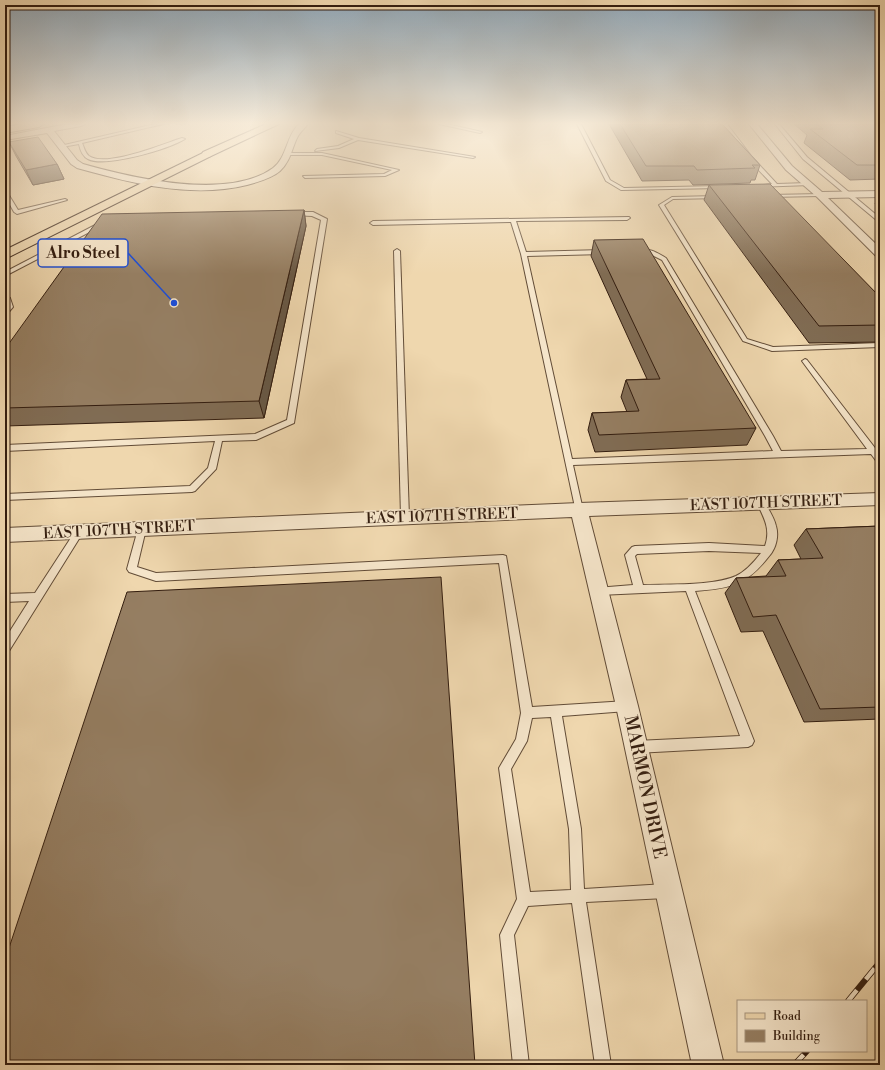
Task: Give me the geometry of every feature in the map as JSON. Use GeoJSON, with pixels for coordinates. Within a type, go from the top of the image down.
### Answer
{"type":"FeatureCollection","features":[{"type":"Feature","properties":{"kind":"main road"},"geometry":{"type":"LineString","coordinates":[[6,254],[168,174]]}},
{"type":"Feature","properties":{"kind":"street"},"geometry":{"type":"LineString","coordinates":[[113,174],[150,183],[186,188],[217,187],[240,184],[256,180],[268,174]]}},
{"type":"Feature","properties":{"kind":"street"},"geometry":{"type":"LineString","coordinates":[[798,174],[880,254]]}},
{"type":"Feature","properties":{"kind":"street"},"geometry":{"type":"LineString","coordinates":[[820,195],[880,194]]}},
{"type":"Feature","properties":{"kind":"street","name":"EAST 107TH STREET"},"geometry":{"type":"LineString","coordinates":[[5,535],[579,510],[880,499]]}},
{"type":"Feature","properties":{"kind":"street","name":"MARMON DRIVE"},"geometry":{"type":"LineString","coordinates":[[579,510],[627,706],[708,1065]]}},
{"type":"Feature","properties":{"kind":"lane"},"geometry":{"type":"LineString","coordinates":[[305,177],[388,174]]}},
{"type":"Feature","properties":{"kind":"lane"},"geometry":{"type":"LineString","coordinates":[[604,174],[608,182],[623,189],[722,187]]}},
{"type":"Feature","properties":{"kind":"lane"},"geometry":{"type":"LineString","coordinates":[[764,174],[775,186]]}},
{"type":"Feature","properties":{"kind":"lane"},"geometry":{"type":"LineString","coordinates":[[824,174],[880,221]]}},
{"type":"Feature","properties":{"kind":"lane"},"geometry":{"type":"LineString","coordinates":[[752,186],[808,184]]}},
{"type":"Feature","properties":{"kind":"lane"},"geometry":{"type":"LineString","coordinates":[[5,192],[17,212],[64,200]]}},
{"type":"Feature","properties":{"kind":"lane"},"geometry":{"type":"LineString","coordinates":[[765,196],[820,195]]}},
{"type":"Feature","properties":{"kind":"lane"},"geometry":{"type":"LineString","coordinates":[[773,196],[778,202]]}},
{"type":"Feature","properties":{"kind":"lane"},"geometry":{"type":"LineString","coordinates":[[727,197],[672,198],[661,205],[745,340],[772,349],[880,345]]}},
{"type":"Feature","properties":{"kind":"lane"},"geometry":{"type":"LineString","coordinates":[[5,448],[256,437],[291,421],[324,219],[314,214],[282,214]]}},
{"type":"Feature","properties":{"kind":"lane"},"geometry":{"type":"LineString","coordinates":[[373,224],[627,218]]}},
{"type":"Feature","properties":{"kind":"lane"},"geometry":{"type":"LineString","coordinates":[[514,220],[524,254],[579,510]]}},
{"type":"Feature","properties":{"kind":"lane"},"geometry":{"type":"LineString","coordinates":[[5,274],[108,222]]}},
{"type":"Feature","properties":{"kind":"lane"},"geometry":{"type":"LineString","coordinates":[[397,251],[405,518]]}},
{"type":"Feature","properties":{"kind":"lane"},"geometry":{"type":"LineString","coordinates":[[630,251],[651,252],[664,259],[769,436],[778,454]]}},
{"type":"Feature","properties":{"kind":"lane"},"geometry":{"type":"LineString","coordinates":[[524,254],[608,252]]}},
{"type":"Feature","properties":{"kind":"lane"},"geometry":{"type":"LineString","coordinates":[[5,298],[8,299],[10,307],[5,313]]}},
{"type":"Feature","properties":{"kind":"lane"},"geometry":{"type":"LineString","coordinates":[[805,361],[877,451],[880,460]]}},
{"type":"Feature","properties":{"kind":"lane"},"geometry":{"type":"LineString","coordinates":[[5,497],[192,489],[212,469],[220,439]]}},
{"type":"Feature","properties":{"kind":"lane"},"geometry":{"type":"LineString","coordinates":[[569,462],[877,451]]}},
{"type":"Feature","properties":{"kind":"lane"},"geometry":{"type":"LineString","coordinates":[[599,591],[639,590],[724,584],[745,577],[758,565],[769,550],[773,535],[771,524],[761,503]]}},
{"type":"Feature","properties":{"kind":"lane"},"geometry":{"type":"LineString","coordinates":[[142,529],[132,569],[156,577],[502,559],[527,713],[521,741],[505,768],[524,899],[507,935],[521,1065]]}},
{"type":"Feature","properties":{"kind":"lane"},"geometry":{"type":"LineString","coordinates":[[5,648],[79,532]]}},
{"type":"Feature","properties":{"kind":"lane"},"geometry":{"type":"LineString","coordinates":[[639,590],[630,555],[635,550],[709,547],[769,550]]}},
{"type":"Feature","properties":{"kind":"lane"},"geometry":{"type":"LineString","coordinates":[[636,747],[748,740],[689,587]]}},
{"type":"Feature","properties":{"kind":"lane"},"geometry":{"type":"LineString","coordinates":[[5,598],[38,597]]}},
{"type":"Feature","properties":{"kind":"lane"},"geometry":{"type":"LineString","coordinates":[[527,713],[627,706]]}},
{"type":"Feature","properties":{"kind":"lane"},"geometry":{"type":"LineString","coordinates":[[556,711],[575,829],[578,895],[603,1065]]}},
{"type":"Feature","properties":{"kind":"lane"},"geometry":{"type":"LineString","coordinates":[[524,899],[668,891]]}},
{"type":"Feature","properties":{"kind":"building"},"geometry":{"type":"Polygon","coordinates":[[[770,184],[880,297],[880,325],[819,326],[709,185],[770,184]]]}},
{"type":"Feature","properties":{"kind":"building"},"geometry":{"type":"Polygon","coordinates":[[[304,210],[259,401],[5,408],[5,349],[102,214],[304,210]]]}},
{"type":"Feature","properties":{"kind":"building"},"geometry":{"type":"Polygon","coordinates":[[[643,239],[756,428],[599,435],[592,413],[639,411],[626,380],[660,379],[594,240],[643,239]]]}},
{"type":"Feature","properties":{"kind":"building"},"geometry":{"type":"Polygon","coordinates":[[[880,526],[880,707],[820,709],[776,615],[753,617],[736,578],[786,576],[778,560],[823,558],[806,529],[880,526]]]}},
{"type":"Feature","properties":{"kind":"building"},"geometry":{"type":"Polygon","coordinates":[[[441,577],[475,1065],[5,1065],[5,960],[127,592],[441,577]]]}},
{"type":"Feature","properties":{"kind":"railway"},"geometry":{"type":"LineString","coordinates":[[849,1000],[880,962]]}},
{"type":"Feature","properties":{"kind":"railway"},"geometry":{"type":"LineString","coordinates":[[794,1065],[806,1052]]}},
{"type":"Feature","properties":{"kind":"place","name":"Alro Steel"},"geometry":{"type":"Point","coordinates":[174,303]}}]}
